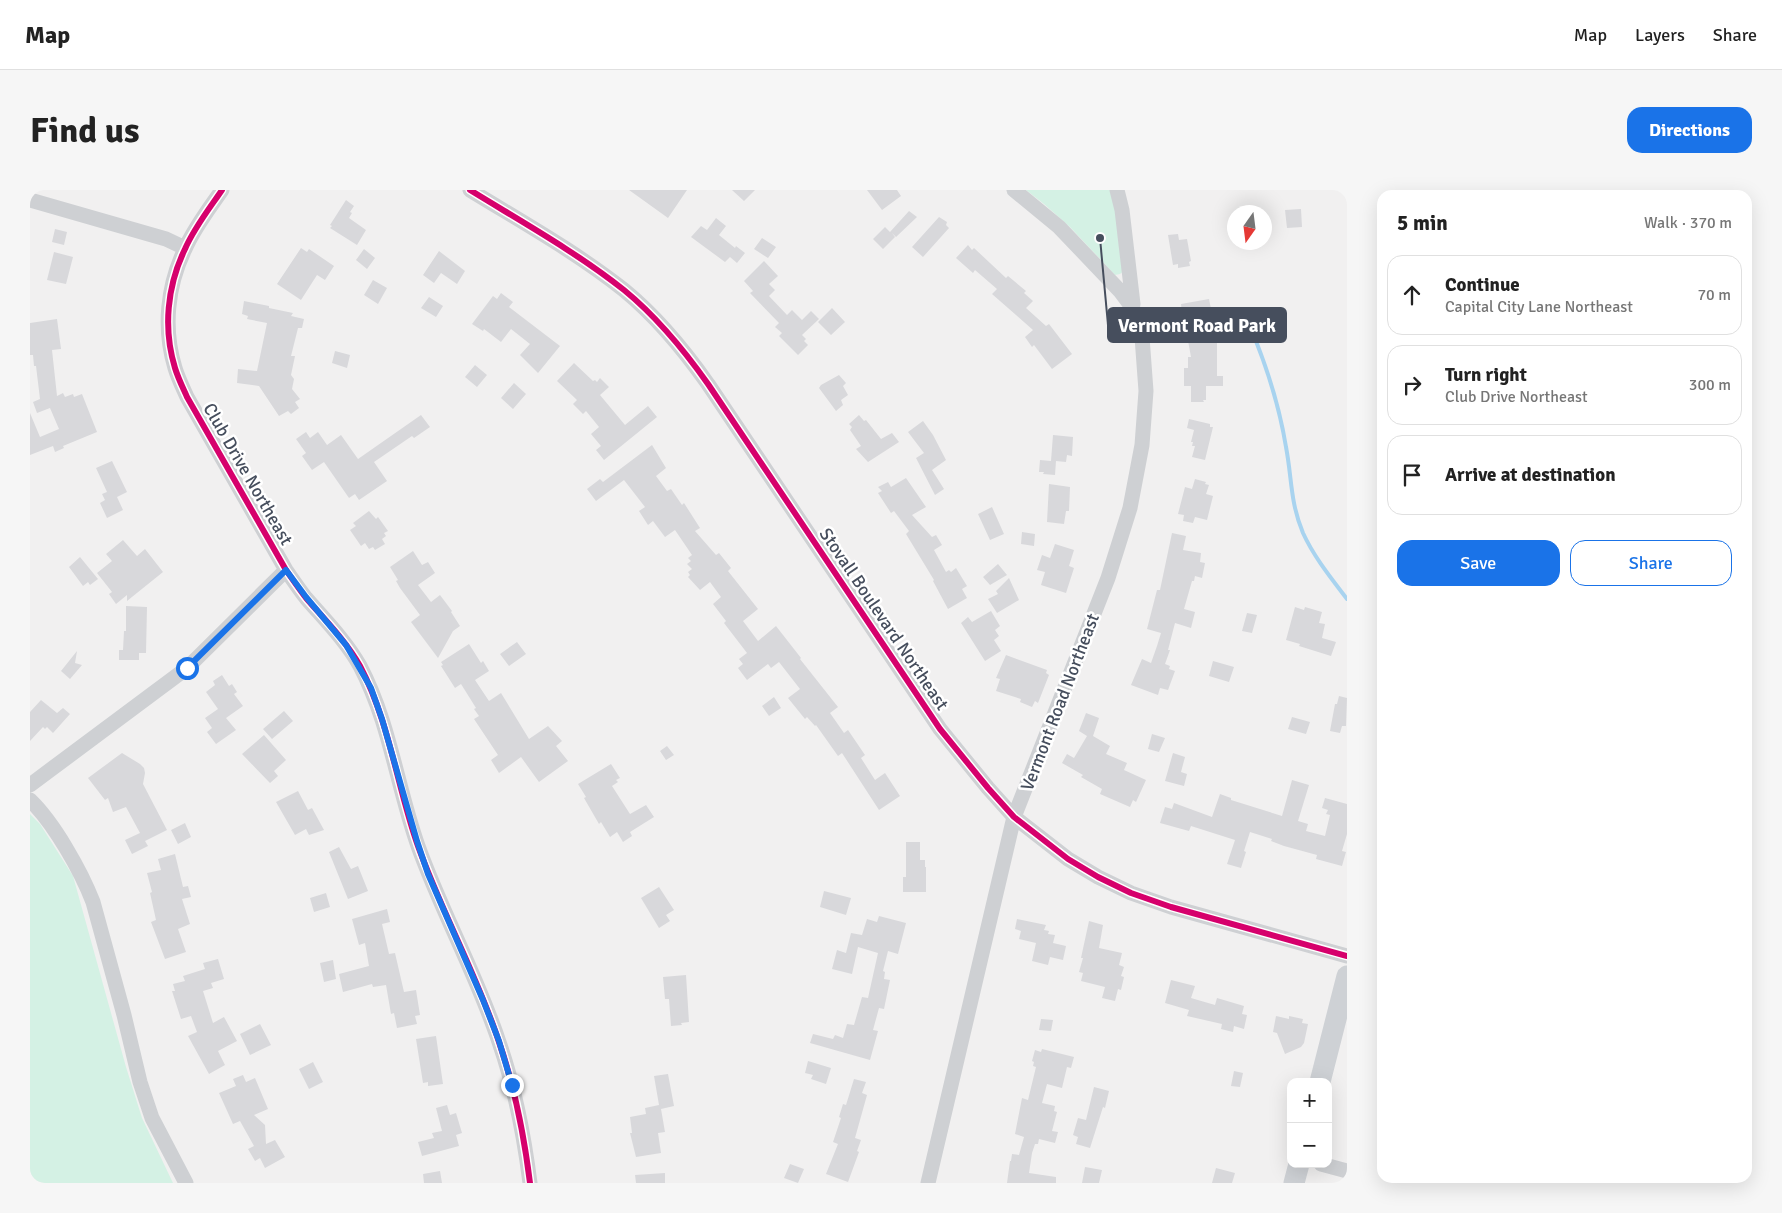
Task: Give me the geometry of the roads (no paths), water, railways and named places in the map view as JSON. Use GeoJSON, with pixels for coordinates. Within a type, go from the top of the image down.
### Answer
{"type":"FeatureCollection","features":[{"type":"Feature","properties":{"kind":"main road"},"geometry":{"type":"LineString","coordinates":[[1321,1078],[1347,976]]}},
{"type":"Feature","properties":{"kind":"main road"},"geometry":{"type":"LineString","coordinates":[[1294,1183],[1298,1168]]}},
{"type":"Feature","properties":{"kind":"street","name":"Club Drive Northeast"},"geometry":{"type":"LineString","coordinates":[[222,190],[185,248],[173,278],[168,308],[169,339],[175,369],[187,397],[286,570],[346,645],[371,688],[428,874],[499,1041],[522,1128],[530,1183]]}},
{"type":"Feature","properties":{"kind":"street","name":"Stovall Boulevard Northeast"},"geometry":{"type":"LineString","coordinates":[[470,190],[593,268],[625,291],[655,318],[672,337],[708,384],[940,729],[1014,818],[1068,859],[1098,877],[1131,892],[1171,907],[1347,956]]}},
{"type":"Feature","properties":{"kind":"street","name":"Vermont Road Northeast"},"geometry":{"type":"LineString","coordinates":[[928,1183],[1014,818],[1108,578],[1130,508],[1142,445],[1146,391],[1142,336],[1132,307],[1120,291],[1059,227],[1014,190]]}},
{"type":"Feature","properties":{"kind":"street","name":"Vermont Road Northeast"},"geometry":{"type":"LineString","coordinates":[[1117,190],[1122,210],[1132,307]]}},
{"type":"Feature","properties":{"kind":"street"},"geometry":{"type":"LineString","coordinates":[[30,200],[166,239],[185,248]]}},
{"type":"Feature","properties":{"kind":"street"},"geometry":{"type":"LineString","coordinates":[[30,785],[187,668],[286,570]]}},
{"type":"Feature","properties":{"kind":"street"},"geometry":{"type":"LineString","coordinates":[[30,800],[50,822],[86,884],[93,902],[140,1082],[152,1118],[186,1183]]}},
{"type":"Feature","properties":{"kind":"street"},"geometry":{"type":"LineString","coordinates":[[1332,1167],[1347,1171]]}},
{"type":"Feature","properties":{"kind":"waterway"},"geometry":{"type":"LineString","coordinates":[[1249,324],[1261,354],[1280,415],[1293,500],[1299,522],[1312,550],[1347,599]]}},
{"type":"Feature","properties":{"kind":"place","name":"Vermont Road Park"},"geometry":{"type":"Point","coordinates":[1100,238]}}]}
